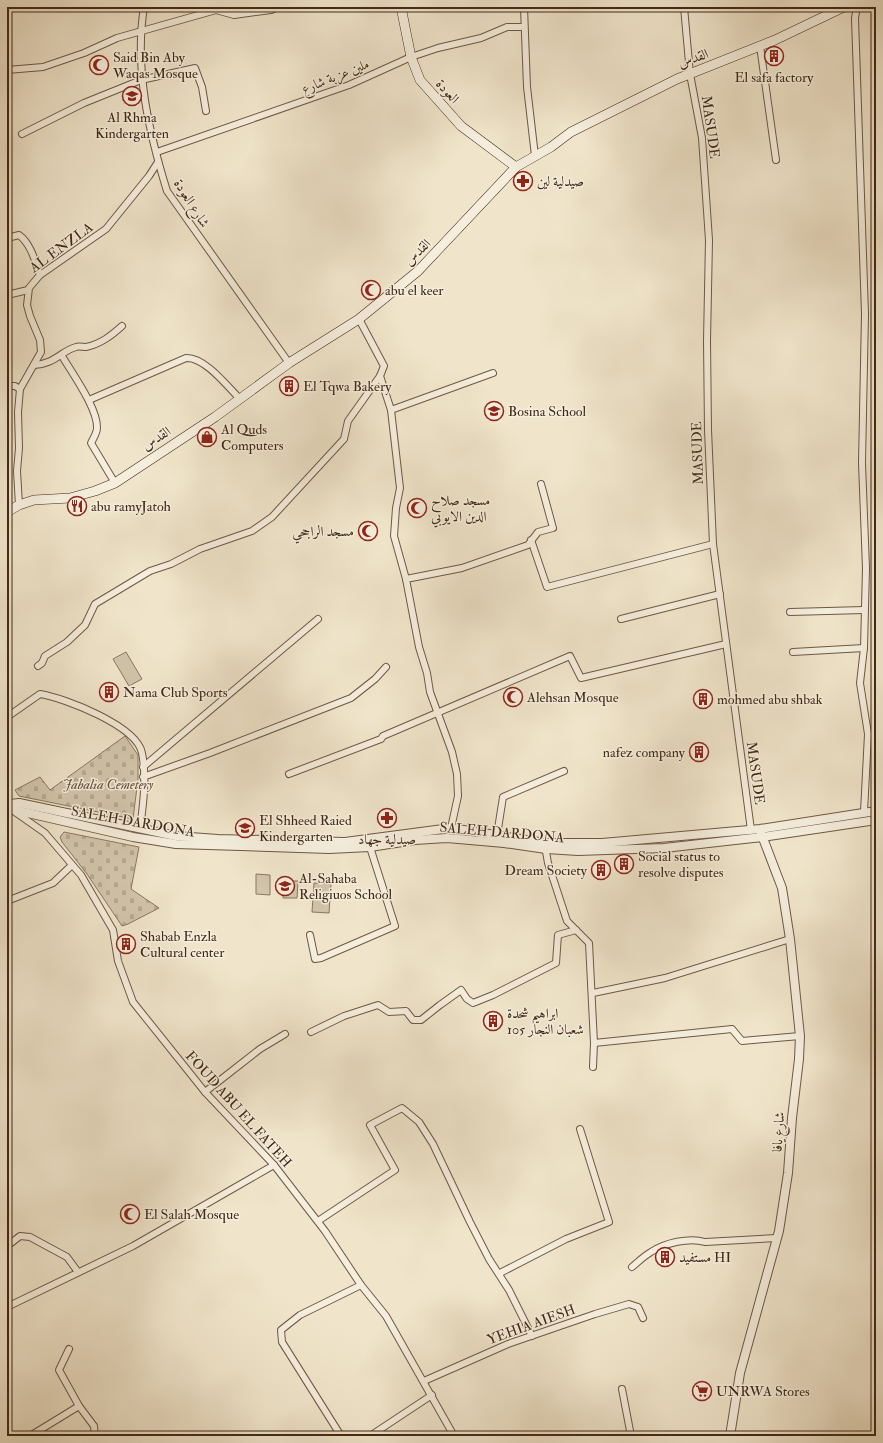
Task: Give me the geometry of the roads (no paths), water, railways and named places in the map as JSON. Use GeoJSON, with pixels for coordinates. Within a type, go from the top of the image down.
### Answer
{"type":"FeatureCollection","features":[{"type":"Feature","properties":{"kind":"main road","name":"العودة"},"geometry":{"type":"LineString","coordinates":[[401,7],[411,57],[420,80],[461,126],[516,166]]}},
{"type":"Feature","properties":{"kind":"main road","name":"القدس"},"geometry":{"type":"LineString","coordinates":[[7,512],[19,505],[34,500],[70,498],[95,491],[115,483],[240,399],[288,363],[359,319],[418,271],[516,166],[578,129],[631,101],[690,74],[760,46],[844,7]]}},
{"type":"Feature","properties":{"kind":"street","name":"شارع العودة"},"geometry":{"type":"LineString","coordinates":[[144,7],[140,31],[141,80],[158,162],[167,191],[288,363]]}},
{"type":"Feature","properties":{"kind":"street"},"geometry":{"type":"LineString","coordinates":[[7,70],[43,67],[140,31],[216,10],[234,15],[271,10],[278,7]]}},
{"type":"Feature","properties":{"kind":"street"},"geometry":{"type":"LineString","coordinates":[[524,7],[523,26],[527,87],[535,156]]}},
{"type":"Feature","properties":{"kind":"street","name":"MASUDE"},"geometry":{"type":"LineString","coordinates":[[684,7],[690,74],[702,138],[709,240],[708,423],[713,544],[752,830]]}},
{"type":"Feature","properties":{"kind":"street"},"geometry":{"type":"LineString","coordinates":[[857,7],[855,18],[866,314],[862,463],[866,568],[864,648],[860,683],[868,734],[864,812]]}},
{"type":"Feature","properties":{"kind":"street","name":"ملين عزبة شارع"},"geometry":{"type":"LineString","coordinates":[[157,152],[349,85],[411,57],[438,48],[481,38],[507,27],[523,26]]}},
{"type":"Feature","properties":{"kind":"street"},"geometry":{"type":"LineString","coordinates":[[760,46],[776,160]]}},
{"type":"Feature","properties":{"kind":"street"},"geometry":{"type":"LineString","coordinates":[[22,134],[84,103],[141,80],[195,68],[202,88],[206,111]]}},
{"type":"Feature","properties":{"kind":"street","name":"AL ENZLA"},"geometry":{"type":"LineString","coordinates":[[19,505],[17,478],[19,448],[18,412],[20,389],[41,352],[40,340],[27,305],[28,290],[40,275],[106,229],[149,176],[158,162]]}},
{"type":"Feature","properties":{"kind":"street"},"geometry":{"type":"LineString","coordinates":[[7,238],[19,235],[24,239],[30,249],[40,275]]}},
{"type":"Feature","properties":{"kind":"street"},"geometry":{"type":"LineString","coordinates":[[7,295],[28,290]]}},
{"type":"Feature","properties":{"kind":"street"},"geometry":{"type":"LineString","coordinates":[[38,666],[42,663],[45,656],[67,642],[85,625],[96,604],[150,572],[171,564],[200,549],[252,531],[272,517],[344,439],[348,420],[380,376],[384,366],[359,319]]}},
{"type":"Feature","properties":{"kind":"street"},"geometry":{"type":"LineString","coordinates":[[34,365],[44,365],[76,347],[85,347],[101,342],[122,326]]}},
{"type":"Feature","properties":{"kind":"street"},"geometry":{"type":"LineString","coordinates":[[62,356],[89,400],[96,416],[97,430],[91,443],[115,483]]}},
{"type":"Feature","properties":{"kind":"street"},"geometry":{"type":"LineString","coordinates":[[89,400],[186,358],[194,358],[207,367],[240,399]]}},
{"type":"Feature","properties":{"kind":"street"},"geometry":{"type":"LineString","coordinates":[[391,410],[493,373]]}},
{"type":"Feature","properties":{"kind":"street"},"geometry":{"type":"LineString","coordinates":[[380,376],[391,410],[400,488],[396,508],[394,536],[406,579],[419,647],[437,713],[452,752],[457,774],[458,796],[451,828]]}},
{"type":"Feature","properties":{"kind":"street"},"geometry":{"type":"LineString","coordinates":[[7,386],[15,386],[20,389]]}},
{"type":"Feature","properties":{"kind":"street"},"geometry":{"type":"LineString","coordinates":[[406,579],[462,568],[528,545],[538,532],[552,528],[541,484]]}},
{"type":"Feature","properties":{"kind":"street"},"geometry":{"type":"LineString","coordinates":[[532,540],[547,587],[713,544]]}},
{"type":"Feature","properties":{"kind":"street"},"geometry":{"type":"LineString","coordinates":[[621,620],[720,594]]}},
{"type":"Feature","properties":{"kind":"street"},"geometry":{"type":"LineString","coordinates":[[790,612],[864,610]]}},
{"type":"Feature","properties":{"kind":"street"},"geometry":{"type":"LineString","coordinates":[[143,767],[318,619]]}},
{"type":"Feature","properties":{"kind":"street"},"geometry":{"type":"LineString","coordinates":[[289,774],[381,739],[383,736],[570,656],[581,678],[726,644]]}},
{"type":"Feature","properties":{"kind":"street"},"geometry":{"type":"LineString","coordinates":[[793,652],[864,648]]}},
{"type":"Feature","properties":{"kind":"street"},"geometry":{"type":"LineString","coordinates":[[143,777],[210,753],[351,698],[375,679],[386,667]]}},
{"type":"Feature","properties":{"kind":"street"},"geometry":{"type":"LineString","coordinates":[[7,717],[40,694],[70,703],[112,721],[131,736],[142,752],[144,800],[140,829]]}},
{"type":"Feature","properties":{"kind":"street"},"geometry":{"type":"LineString","coordinates":[[497,835],[503,797],[564,771]]}},
{"type":"Feature","properties":{"kind":"street","name":"SALEH DARDONA"},"geometry":{"type":"LineString","coordinates":[[8,804],[18,803],[176,836],[218,839],[345,842],[369,844],[451,828],[497,835],[545,846],[578,851],[664,848],[761,833],[876,820]]}},
{"type":"Feature","properties":{"kind":"street","name":"SALEH DARDONA"},"geometry":{"type":"LineString","coordinates":[[8,804],[19,811],[133,837],[176,844],[329,849],[369,844],[447,838],[545,846],[602,844],[752,830],[761,833],[864,812],[876,811]]}},
{"type":"Feature","properties":{"kind":"street","name":"FOUD ABU EL FATEH"},"geometry":{"type":"LineString","coordinates":[[8,804],[46,834],[81,875],[113,930],[118,961],[133,1002],[205,1092],[274,1165],[318,1221],[361,1285],[386,1316],[454,1436]]}},
{"type":"Feature","properties":{"kind":"street","name":"شارع يافا"},"geometry":{"type":"LineString","coordinates":[[730,1436],[740,1373],[777,1238],[788,1173],[800,1036],[790,940],[782,888],[761,833]]}},
{"type":"Feature","properties":{"kind":"street"},"geometry":{"type":"LineString","coordinates":[[310,935],[315,959],[321,958],[395,926],[369,844]]}},
{"type":"Feature","properties":{"kind":"street"},"geometry":{"type":"LineString","coordinates":[[545,846],[548,863],[567,921],[589,943],[593,993],[593,1067]]}},
{"type":"Feature","properties":{"kind":"street"},"geometry":{"type":"LineString","coordinates":[[7,901],[53,883],[72,865]]}},
{"type":"Feature","properties":{"kind":"street"},"geometry":{"type":"LineString","coordinates":[[311,1032],[344,1016],[378,1005],[389,1012],[406,1011],[413,1020],[421,1020],[461,990],[467,999],[473,1003],[493,995],[556,962],[558,935],[576,930]]}},
{"type":"Feature","properties":{"kind":"street"},"geometry":{"type":"LineString","coordinates":[[593,993],[665,978],[790,940]]}},
{"type":"Feature","properties":{"kind":"street"},"geometry":{"type":"LineString","coordinates":[[594,1043],[732,1029],[742,1041],[800,1036]]}},
{"type":"Feature","properties":{"kind":"street"},"geometry":{"type":"LineString","coordinates":[[205,1092],[260,1049],[285,1034]]}},
{"type":"Feature","properties":{"kind":"street"},"geometry":{"type":"LineString","coordinates":[[318,1221],[395,1170],[370,1126],[402,1108],[419,1122],[433,1144],[489,1259],[500,1273],[532,1336]]}},
{"type":"Feature","properties":{"kind":"street"},"geometry":{"type":"LineString","coordinates":[[500,1273],[566,1239],[609,1222],[580,1129]]}},
{"type":"Feature","properties":{"kind":"street"},"geometry":{"type":"LineString","coordinates":[[7,1307],[133,1246],[274,1165]]}},
{"type":"Feature","properties":{"kind":"street"},"geometry":{"type":"LineString","coordinates":[[7,1242],[11,1243],[20,1236],[30,1237],[67,1257],[78,1272]]}},
{"type":"Feature","properties":{"kind":"street"},"geometry":{"type":"LineString","coordinates":[[632,1268],[650,1252],[686,1241],[699,1240],[705,1242],[777,1238]]}},
{"type":"Feature","properties":{"kind":"street"},"geometry":{"type":"LineString","coordinates":[[341,1436],[282,1342],[281,1330],[300,1315],[361,1285]]}},
{"type":"Feature","properties":{"kind":"street","name":"YEHIA AIESH"},"geometry":{"type":"LineString","coordinates":[[424,1381],[532,1336],[629,1304],[638,1307],[643,1318]]}},
{"type":"Feature","properties":{"kind":"street"},"geometry":{"type":"LineString","coordinates":[[69,1349],[59,1370],[79,1406],[94,1426],[95,1436]]}},
{"type":"Feature","properties":{"kind":"street"},"geometry":{"type":"LineString","coordinates":[[622,1389],[631,1436]]}},
{"type":"Feature","properties":{"kind":"street"},"geometry":{"type":"LineString","coordinates":[[370,1436],[432,1395]]}},
{"type":"Feature","properties":{"kind":"street"},"geometry":{"type":"LineString","coordinates":[[30,1436],[79,1406]]}},
{"type":"Feature","properties":{"kind":"place","name":"El safa factory"},"geometry":{"type":"Point","coordinates":[774,56]}},
{"type":"Feature","properties":{"kind":"place","name":"Said Bin Aby Waqas Mosque"},"geometry":{"type":"Point","coordinates":[99,65]}},
{"type":"Feature","properties":{"kind":"place","name":"Al Rhma Kindergarten"},"geometry":{"type":"Point","coordinates":[132,96]}},
{"type":"Feature","properties":{"kind":"place","name":"صيدلية لين"},"geometry":{"type":"Point","coordinates":[523,181]}},
{"type":"Feature","properties":{"kind":"place","name":"abu el keer"},"geometry":{"type":"Point","coordinates":[371,290]}},
{"type":"Feature","properties":{"kind":"place","name":"El Tqwa Bakery"},"geometry":{"type":"Point","coordinates":[289,386]}},
{"type":"Feature","properties":{"kind":"place","name":"Bosina School"},"geometry":{"type":"Point","coordinates":[494,411]}},
{"type":"Feature","properties":{"kind":"place","name":"Al Quds Computers"},"geometry":{"type":"Point","coordinates":[207,437]}},
{"type":"Feature","properties":{"kind":"place","name":"abu ramyJatoh"},"geometry":{"type":"Point","coordinates":[77,506]}},
{"type":"Feature","properties":{"kind":"place","name":"مسجد صلاح الدين الايوبي"},"geometry":{"type":"Point","coordinates":[417,508]}},
{"type":"Feature","properties":{"kind":"place","name":"مسجد الراجحي"},"geometry":{"type":"Point","coordinates":[368,531]}},
{"type":"Feature","properties":{"kind":"place","name":"Nama Club Sports"},"geometry":{"type":"Point","coordinates":[109,692]}},
{"type":"Feature","properties":{"kind":"place","name":"Alehsan Mosque"},"geometry":{"type":"Point","coordinates":[513,697]}},
{"type":"Feature","properties":{"kind":"place","name":"mohmed abu shbak"},"geometry":{"type":"Point","coordinates":[703,699]}},
{"type":"Feature","properties":{"kind":"place","name":"nafez company"},"geometry":{"type":"Point","coordinates":[699,752]}},
{"type":"Feature","properties":{"kind":"place","name":"صيدلية جهاد"},"geometry":{"type":"Point","coordinates":[387,818]}},
{"type":"Feature","properties":{"kind":"place","name":"El Shheed Raied Kindergarten"},"geometry":{"type":"Point","coordinates":[245,828]}},
{"type":"Feature","properties":{"kind":"place","name":"Social status to resolve disputes"},"geometry":{"type":"Point","coordinates":[624,864]}},
{"type":"Feature","properties":{"kind":"place","name":"Dream Society"},"geometry":{"type":"Point","coordinates":[601,870]}},
{"type":"Feature","properties":{"kind":"place","name":"Al-Sahaba Religiuos School"},"geometry":{"type":"Point","coordinates":[285,886]}},
{"type":"Feature","properties":{"kind":"place","name":"Shabab Enzla Cultural center"},"geometry":{"type":"Point","coordinates":[126,944]}},
{"type":"Feature","properties":{"kind":"place","name":"ابراهيم شحدة شعبان النجار 105"},"geometry":{"type":"Point","coordinates":[493,1021]}},
{"type":"Feature","properties":{"kind":"place","name":"El Salah Mosque"},"geometry":{"type":"Point","coordinates":[130,1214]}},
{"type":"Feature","properties":{"kind":"place","name":"مستفيد HI"},"geometry":{"type":"Point","coordinates":[665,1257]}},
{"type":"Feature","properties":{"kind":"place","name":"UNRWA Stores"},"geometry":{"type":"Point","coordinates":[702,1391]}},
{"type":"Feature","properties":{"kind":"park label","name":"Jabalia Cemetery"},"geometry":{"type":"Point","coordinates":[108,784]}}]}
